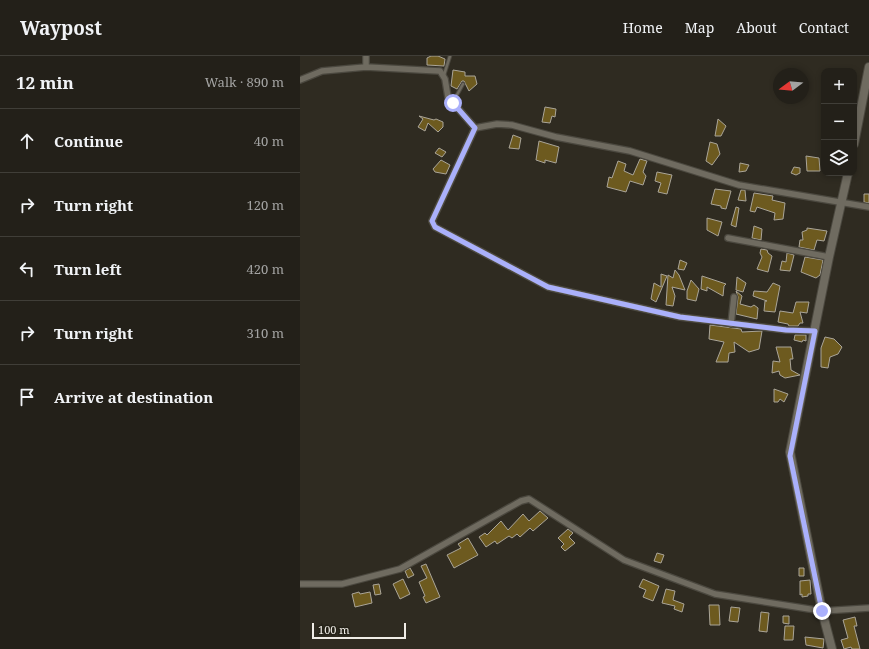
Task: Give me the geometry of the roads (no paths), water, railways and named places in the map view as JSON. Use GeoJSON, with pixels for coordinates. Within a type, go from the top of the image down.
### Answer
{"type":"FeatureCollection","features":[{"type":"Feature","properties":{"kind":"street"},"geometry":{"type":"LineString","coordinates":[[366,56],[366,67]]}},
{"type":"Feature","properties":{"kind":"street"},"geometry":{"type":"LineString","coordinates":[[300,80],[322,71],[366,67],[440,71],[444,76],[447,95],[475,128]]}},
{"type":"Feature","properties":{"kind":"street"},"geometry":{"type":"LineString","coordinates":[[855,140],[869,67]]}},
{"type":"Feature","properties":{"kind":"street"},"geometry":{"type":"LineString","coordinates":[[475,128],[497,124],[512,125],[556,137],[630,151],[739,184],[869,207]]}},
{"type":"Feature","properties":{"kind":"street"},"geometry":{"type":"LineString","coordinates":[[475,128],[432,221],[433,226],[548,287],[638,309],[680,317],[731,324],[815,331]]}},
{"type":"Feature","properties":{"kind":"street"},"geometry":{"type":"LineString","coordinates":[[832,649],[822,611],[790,456],[829,257],[843,202],[847,176]]}},
{"type":"Feature","properties":{"kind":"street"},"geometry":{"type":"LineString","coordinates":[[728,238],[829,257]]}},
{"type":"Feature","properties":{"kind":"street"},"geometry":{"type":"LineString","coordinates":[[731,324],[734,297]]}},
{"type":"Feature","properties":{"kind":"street"},"geometry":{"type":"LineString","coordinates":[[300,584],[342,584],[400,569],[521,501],[529,499],[624,560],[715,594],[822,611],[869,608]]}},
{"type":"Feature","properties":{"kind":"lane"},"geometry":{"type":"LineString","coordinates":[[444,76],[450,56]]}},
{"type":"Feature","properties":{"kind":"lane"},"geometry":{"type":"LineString","coordinates":[[453,103],[463,84]]}}]}
